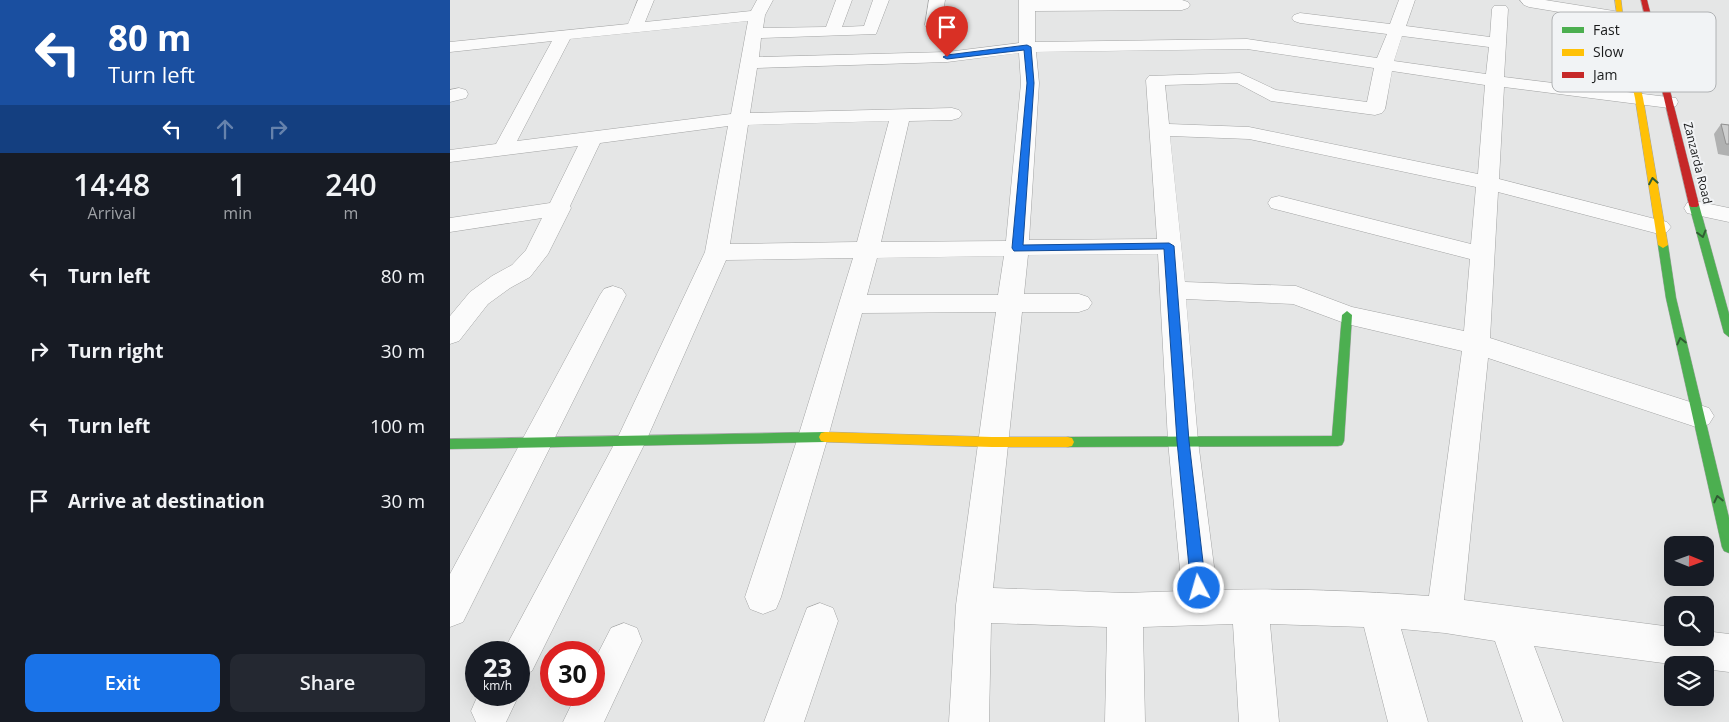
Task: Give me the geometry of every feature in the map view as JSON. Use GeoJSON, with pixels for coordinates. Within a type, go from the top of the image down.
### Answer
{"type":"FeatureCollection","features":[{"type":"Feature","properties":{"kind":"main road"},"geometry":{"type":"LineString","coordinates":[[1638,92],[1672,298],[1729,547]]}},
{"type":"Feature","properties":{"kind":"main road","name":"Zanzarda Road"},"geometry":{"type":"LineString","coordinates":[[1667,92],[1695,208],[1727,318]]}},
{"type":"Feature","properties":{"kind":"main road"},"geometry":{"type":"LineString","coordinates":[[450,444],[813,438],[992,442],[1338,441],[1347,315]]}},
{"type":"Feature","properties":{"kind":"street"},"geometry":{"type":"LineString","coordinates":[[634,28],[646,0]]}},
{"type":"Feature","properties":{"kind":"street"},"geometry":{"type":"LineString","coordinates":[[832,32],[844,0]]}},
{"type":"Feature","properties":{"kind":"street"},"geometry":{"type":"LineString","coordinates":[[450,46],[759,16],[832,32],[870,31],[881,0]]}},
{"type":"Feature","properties":{"kind":"street"},"geometry":{"type":"LineString","coordinates":[[933,25],[937,0]]}},
{"type":"Feature","properties":{"kind":"street"},"geometry":{"type":"LineString","coordinates":[[1287,50],[1307,0]]}},
{"type":"Feature","properties":{"kind":"street"},"geometry":{"type":"LineString","coordinates":[[1201,606],[1183,441],[1173,290],[1155,80],[1240,78],[1271,95],[1374,109],[1384,64],[1407,0]]}},
{"type":"Feature","properties":{"kind":"street"},"geometry":{"type":"LineString","coordinates":[[1528,0],[1529,2],[1590,12]]}},
{"type":"Feature","properties":{"kind":"street"},"geometry":{"type":"LineString","coordinates":[[969,722],[974,605],[992,442],[1017,248],[1030,83],[1027,47],[1027,3],[1181,2],[1189,31]]}},
{"type":"Feature","properties":{"kind":"street"},"geometry":{"type":"LineString","coordinates":[[1445,615],[1476,344],[1500,9]]}},
{"type":"Feature","properties":{"kind":"street"},"geometry":{"type":"LineString","coordinates":[[528,641],[631,440],[717,252],[749,63],[759,16]]}},
{"type":"Feature","properties":{"kind":"street"},"geometry":{"type":"LineString","coordinates":[[1300,18],[1498,44]]}},
{"type":"Feature","properties":{"kind":"street"},"geometry":{"type":"LineString","coordinates":[[749,63],[947,57],[1189,31],[1247,44],[1552,87]]}},
{"type":"Feature","properties":{"kind":"street"},"geometry":{"type":"LineString","coordinates":[[503,149],[564,35]]}},
{"type":"Feature","properties":{"kind":"street"},"geometry":{"type":"LineString","coordinates":[[1591,92],[1669,102]]}},
{"type":"Feature","properties":{"kind":"street"},"geometry":{"type":"LineString","coordinates":[[450,156],[740,119],[952,114]]}},
{"type":"Feature","properties":{"kind":"street"},"geometry":{"type":"LineString","coordinates":[[763,597],[813,438],[867,250],[900,116]]}},
{"type":"Feature","properties":{"kind":"street"},"geometry":{"type":"LineString","coordinates":[[1158,130],[1249,133],[1488,183],[1659,227]]}},
{"type":"Feature","properties":{"kind":"street"},"geometry":{"type":"LineString","coordinates":[[450,334],[479,298],[500,282],[521,271],[536,254],[560,208],[592,138]]}},
{"type":"Feature","properties":{"kind":"street"},"geometry":{"type":"LineString","coordinates":[[1279,203],[1482,254]]}},
{"type":"Feature","properties":{"kind":"street"},"geometry":{"type":"LineString","coordinates":[[450,225],[560,208]]}},
{"type":"Feature","properties":{"kind":"street"},"geometry":{"type":"LineString","coordinates":[[1695,208],[1729,215]]}},
{"type":"Feature","properties":{"kind":"street"},"geometry":{"type":"LineString","coordinates":[[717,252],[1169,246]]}},
{"type":"Feature","properties":{"kind":"street"},"geometry":{"type":"LineString","coordinates":[[1173,290],[1296,295],[1347,315],[1476,344],[1699,416]]}},
{"type":"Feature","properties":{"kind":"street"},"geometry":{"type":"LineString","coordinates":[[450,610],[613,295]]}},
{"type":"Feature","properties":{"kind":"street"},"geometry":{"type":"LineString","coordinates":[[851,304],[1079,303]]}},
{"type":"Feature","properties":{"kind":"street"},"geometry":{"type":"LineString","coordinates":[[974,605],[1125,610],[1201,606],[1378,610],[1445,615],[1508,625],[1729,653]]}},
{"type":"Feature","properties":{"kind":"street"},"geometry":{"type":"LineString","coordinates":[[1250,606],[1259,722]]}},
{"type":"Feature","properties":{"kind":"street"},"geometry":{"type":"LineString","coordinates":[[1125,610],[1125,722]]}},
{"type":"Feature","properties":{"kind":"street"},"geometry":{"type":"LineString","coordinates":[[1378,610],[1408,722]]}},
{"type":"Feature","properties":{"kind":"street"},"geometry":{"type":"LineString","coordinates":[[784,722],[820,621]]}},
{"type":"Feature","properties":{"kind":"street"},"geometry":{"type":"LineString","coordinates":[[1508,625],[1543,722]]}},
{"type":"Feature","properties":{"kind":"street"},"geometry":{"type":"LineString","coordinates":[[583,722],[624,641]]}},
{"type":"Feature","properties":{"kind":"building"},"geometry":{"type":"Polygon","coordinates":[[[1721,124],[1729,125],[1729,144],[1726,144],[1721,124]]]}},
{"type":"Feature","properties":{"kind":"traffic: fast"},"geometry":{"type":"LineString","coordinates":[[1694,205],[1729,333]]}},
{"type":"Feature","properties":{"kind":"traffic: fast"},"geometry":{"type":"LineString","coordinates":[[1663,245],[1671,298],[1729,547]]}},
{"type":"Feature","properties":{"kind":"traffic: fast"},"geometry":{"type":"LineString","coordinates":[[1068,442],[1338,441],[1347,315]]}},
{"type":"Feature","properties":{"kind":"traffic: fast"},"geometry":{"type":"LineString","coordinates":[[450,444],[825,437]]}},
{"type":"Feature","properties":{"kind":"traffic: slow"},"geometry":{"type":"LineString","coordinates":[[1618,0],[1619,12]]}},
{"type":"Feature","properties":{"kind":"traffic: slow"},"geometry":{"type":"LineString","coordinates":[[1638,92],[1663,245]]}},
{"type":"Feature","properties":{"kind":"traffic: slow"},"geometry":{"type":"LineString","coordinates":[[825,437],[992,442],[1068,442]]}},
{"type":"Feature","properties":{"kind":"traffic: jam"},"geometry":{"type":"LineString","coordinates":[[1644,0],[1647,12]]}},
{"type":"Feature","properties":{"kind":"traffic: jam"},"geometry":{"type":"LineString","coordinates":[[1666,92],[1694,205]]}},
{"type":"Feature","properties":{"kind":"route"},"geometry":{"type":"LineString","coordinates":[[947,57],[1027,47],[1030,83],[1017,248],[1169,246],[1183,441],[1199,588]]}}]}
